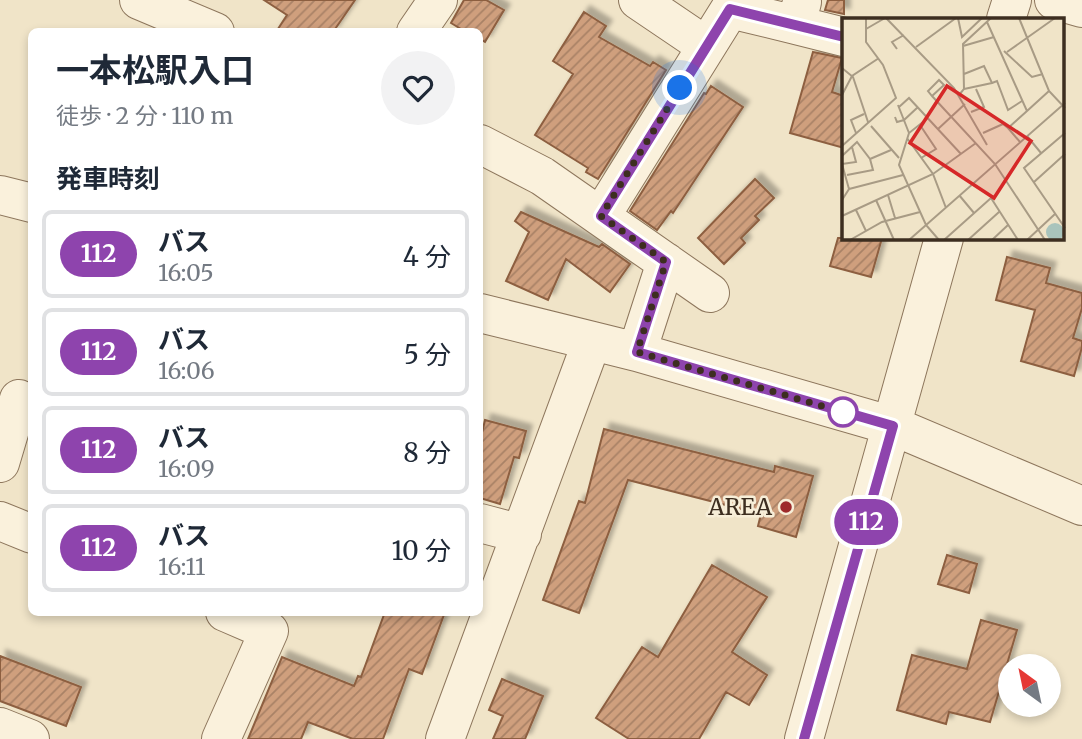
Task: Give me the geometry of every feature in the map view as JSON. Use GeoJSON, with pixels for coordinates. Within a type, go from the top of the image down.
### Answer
{"type":"FeatureCollection","features":[{"type":"Feature","properties":{"kind":"street"},"geometry":{"type":"LineString","coordinates":[[419,28],[438,0]]}},
{"type":"Feature","properties":{"kind":"street"},"geometry":{"type":"LineString","coordinates":[[638,0],[706,46]]}},
{"type":"Feature","properties":{"kind":"street"},"geometry":{"type":"LineString","coordinates":[[1006,18],[1012,0]]}},
{"type":"Feature","properties":{"kind":"street"},"geometry":{"type":"LineString","coordinates":[[1054,0],[1082,8]]}},
{"type":"Feature","properties":{"kind":"street"},"geometry":{"type":"LineString","coordinates":[[154,3],[207,28]]}},
{"type":"Feature","properties":{"kind":"street"},"geometry":{"type":"LineString","coordinates":[[601,216],[730,9],[799,12],[842,36]]}},
{"type":"Feature","properties":{"kind":"street"},"geometry":{"type":"LineString","coordinates":[[483,146],[542,176],[710,293]]}},
{"type":"Feature","properties":{"kind":"street"},"geometry":{"type":"LineString","coordinates":[[0,195],[28,202]]}},
{"type":"Feature","properties":{"kind":"street"},"geometry":{"type":"LineString","coordinates":[[804,739],[943,240]]}},
{"type":"Feature","properties":{"kind":"street"},"geometry":{"type":"LineString","coordinates":[[637,352],[666,262]]}},
{"type":"Feature","properties":{"kind":"street"},"geometry":{"type":"LineString","coordinates":[[483,314],[637,352],[893,426],[1082,506]]}},
{"type":"Feature","properties":{"kind":"street"},"geometry":{"type":"LineString","coordinates":[[445,739],[592,341]]}},
{"type":"Feature","properties":{"kind":"street"},"geometry":{"type":"LineString","coordinates":[[0,463],[17,399]]}},
{"type":"Feature","properties":{"kind":"street"},"geometry":{"type":"LineString","coordinates":[[0,521],[28,532]]}},
{"type":"Feature","properties":{"kind":"street"},"geometry":{"type":"LineString","coordinates":[[483,524],[522,534]]}},
{"type":"Feature","properties":{"kind":"street"},"geometry":{"type":"LineString","coordinates":[[221,739],[270,631],[234,616]]}},
{"type":"Feature","properties":{"kind":"street"},"geometry":{"type":"LineString","coordinates":[[0,727],[30,739]]}},
{"type":"Feature","properties":{"kind":"building"},"geometry":{"type":"Polygon","coordinates":[[[264,0],[355,0],[336,28],[279,28],[287,15],[264,0]]]}},
{"type":"Feature","properties":{"kind":"building"},"geometry":{"type":"Polygon","coordinates":[[[464,0],[486,0],[504,10],[485,42],[483,28],[459,28],[451,23],[464,0]]]}},
{"type":"Feature","properties":{"kind":"building"},"geometry":{"type":"Polygon","coordinates":[[[828,0],[844,0],[844,14],[825,10],[828,0]]]}},
{"type":"Feature","properties":{"kind":"building"},"geometry":{"type":"Polygon","coordinates":[[[584,12],[606,26],[599,37],[650,66],[653,62],[666,70],[598,179],[586,172],[588,168],[535,135],[573,74],[553,61],[584,12]]]}},
{"type":"Feature","properties":{"kind":"building"},"geometry":{"type":"Polygon","coordinates":[[[813,52],[842,58],[832,92],[842,95],[842,147],[790,133],[813,52]]]}},
{"type":"Feature","properties":{"kind":"building"},"geometry":{"type":"Polygon","coordinates":[[[711,86],[743,107],[673,213],[671,211],[657,230],[630,211],[711,86]]]}},
{"type":"Feature","properties":{"kind":"building"},"geometry":{"type":"Polygon","coordinates":[[[755,179],[774,198],[755,216],[759,220],[741,238],[745,243],[724,264],[698,238],[755,179]]]}},
{"type":"Feature","properties":{"kind":"building"},"geometry":{"type":"Polygon","coordinates":[[[521,212],[599,247],[602,244],[630,264],[610,292],[566,259],[548,300],[506,281],[529,232],[515,221],[521,212]]]}},
{"type":"Feature","properties":{"kind":"building"},"geometry":{"type":"Polygon","coordinates":[[[838,238],[881,240],[871,277],[830,266],[838,238]]]}},
{"type":"Feature","properties":{"kind":"building"},"geometry":{"type":"Polygon","coordinates":[[[1007,257],[1050,268],[1046,283],[1082,293],[1082,308],[1073,338],[1082,341],[1082,347],[1074,376],[1021,361],[1035,310],[996,300],[1007,257]]]}},
{"type":"Feature","properties":{"kind":"building"},"geometry":{"type":"Polygon","coordinates":[[[485,420],[526,431],[519,458],[514,457],[500,504],[483,499],[485,420]]]}},
{"type":"Feature","properties":{"kind":"building"},"geometry":{"type":"Polygon","coordinates":[[[604,429],[774,472],[775,466],[813,476],[796,537],[758,526],[761,514],[628,480],[579,613],[543,600],[579,501],[585,503],[604,429]]]}},
{"type":"Feature","properties":{"kind":"building"},"geometry":{"type":"Polygon","coordinates":[[[947,555],[977,564],[969,593],[938,584],[947,555]]]}},
{"type":"Feature","properties":{"kind":"building"},"geometry":{"type":"Polygon","coordinates":[[[712,565],[767,597],[732,652],[767,675],[749,705],[726,692],[699,739],[629,739],[596,718],[642,647],[658,657],[712,565]]]}},
{"type":"Feature","properties":{"kind":"building"},"geometry":{"type":"Polygon","coordinates":[[[384,616],[444,616],[422,674],[409,669],[383,739],[353,739],[308,722],[301,739],[248,739],[282,657],[354,686],[358,676],[361,677],[384,616]]]}},
{"type":"Feature","properties":{"kind":"building"},"geometry":{"type":"Polygon","coordinates":[[[981,620],[1017,630],[1010,654],[998,654],[998,695],[990,722],[949,712],[946,724],[897,710],[912,655],[967,669],[981,620]]]}},
{"type":"Feature","properties":{"kind":"building"},"geometry":{"type":"Polygon","coordinates":[[[0,656],[81,687],[66,726],[0,701],[0,656]]]}},
{"type":"Feature","properties":{"kind":"building"},"geometry":{"type":"Polygon","coordinates":[[[502,679],[543,696],[525,739],[493,739],[503,716],[489,710],[502,679]]]}},
{"type":"Feature","properties":{"kind":"bus line","name":"112"},"geometry":{"type":"LineString","coordinates":[[804,739],[893,426],[637,352],[666,262],[601,216],[730,9],[842,37]]}},
{"type":"Feature","properties":{"kind":"place","name":"AREA"},"geometry":{"type":"Point","coordinates":[786,507]}},
{"type":"Feature","properties":{"kind":"route"},"geometry":{"type":"LineString","coordinates":[[680,88],[601,216],[666,262],[637,352],[843,412]]}}]}
